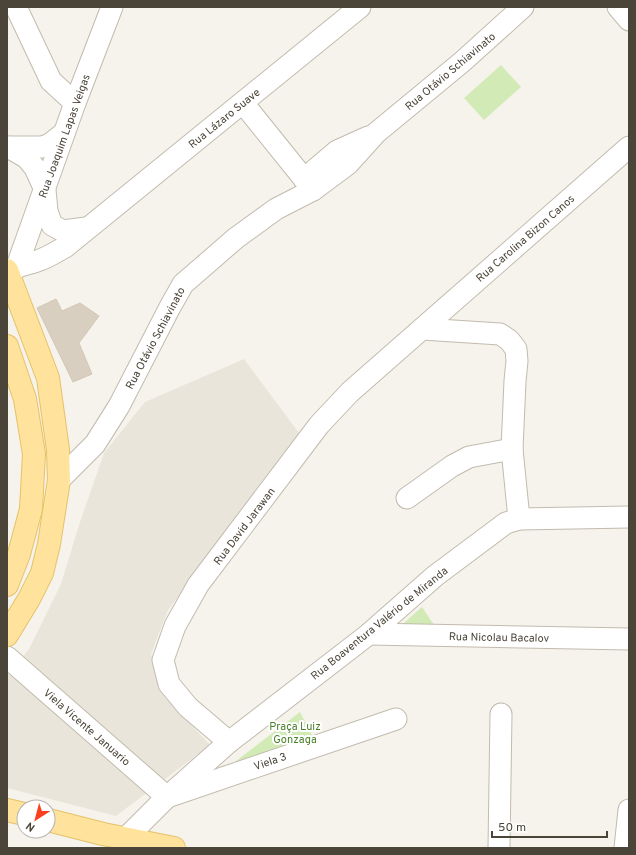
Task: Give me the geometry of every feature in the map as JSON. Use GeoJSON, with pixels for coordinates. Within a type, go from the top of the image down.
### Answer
{"type":"FeatureCollection","features":[{"type":"Feature","properties":{"kind":"main road"},"geometry":{"type":"LineString","coordinates":[[7,635],[29,599],[42,573],[49,544],[59,480],[58,450],[48,378],[10,270]]}},
{"type":"Feature","properties":{"kind":"main road"},"geometry":{"type":"LineString","coordinates":[[7,346],[24,399],[34,454],[31,509],[19,554],[7,585]]}},
{"type":"Feature","properties":{"kind":"main road"},"geometry":{"type":"LineString","coordinates":[[56,822],[160,847]]}},
{"type":"Feature","properties":{"kind":"street"},"geometry":{"type":"LineString","coordinates":[[16,7],[50,81],[75,103]]}},
{"type":"Feature","properties":{"kind":"street","name":"Rua Joaquim Lapas Veigas"},"geometry":{"type":"LineString","coordinates":[[10,270],[45,190],[64,133],[112,7]]}},
{"type":"Feature","properties":{"kind":"street","name":"Rua Lázaro Suave"},"geometry":{"type":"LineString","coordinates":[[10,270],[53,254],[65,247],[86,228],[243,103],[360,7]]}},
{"type":"Feature","properties":{"kind":"street","name":"Rua Otávio Schiavinato"},"geometry":{"type":"LineString","coordinates":[[59,480],[94,444],[115,413],[183,284],[236,238],[270,213],[295,199],[309,184],[348,164],[376,134],[462,62],[523,7]]}},
{"type":"Feature","properties":{"kind":"street"},"geometry":{"type":"LineString","coordinates":[[618,7],[629,20]]}},
{"type":"Feature","properties":{"kind":"street"},"geometry":{"type":"LineString","coordinates":[[243,103],[309,184]]}},
{"type":"Feature","properties":{"kind":"street"},"geometry":{"type":"LineString","coordinates":[[8,147],[42,147],[50,144],[64,133]]}},
{"type":"Feature","properties":{"kind":"street"},"geometry":{"type":"LineString","coordinates":[[8,147],[27,158],[35,168],[45,190],[47,212],[52,225],[63,231],[86,228]]}},
{"type":"Feature","properties":{"kind":"street","name":"Rua Carolina Bizon Canos"},"geometry":{"type":"LineString","coordinates":[[422,329],[629,147]]}},
{"type":"Feature","properties":{"kind":"street"},"geometry":{"type":"LineString","coordinates":[[422,329],[500,334],[509,340],[516,349],[517,361],[512,449],[519,518]]}},
{"type":"Feature","properties":{"kind":"street","name":"Rua David Jarawan"},"geometry":{"type":"LineString","coordinates":[[229,742],[188,707],[169,684],[163,660],[175,626],[198,585],[319,425],[350,392],[422,329]]}},
{"type":"Feature","properties":{"kind":"street"},"geometry":{"type":"LineString","coordinates":[[407,498],[452,466],[469,457],[512,449]]}},
{"type":"Feature","properties":{"kind":"street","name":"Rua Boaventura Valério de Miranda"},"geometry":{"type":"LineString","coordinates":[[126,838],[167,797],[229,742],[369,634],[435,576],[506,523],[519,518],[629,517]]}},
{"type":"Feature","properties":{"kind":"street","name":"Rua Nicolau Bacalov"},"geometry":{"type":"LineString","coordinates":[[369,634],[629,639]]}},
{"type":"Feature","properties":{"kind":"street","name":"Viela Vicente Januario"},"geometry":{"type":"LineString","coordinates":[[7,657],[167,797]]}},
{"type":"Feature","properties":{"kind":"street"},"geometry":{"type":"LineString","coordinates":[[499,848],[501,714]]}},
{"type":"Feature","properties":{"kind":"street","name":"Viela 3"},"geometry":{"type":"LineString","coordinates":[[167,797],[396,719]]}},
{"type":"Feature","properties":{"kind":"street"},"geometry":{"type":"LineString","coordinates":[[625,848],[629,810]]}},
{"type":"Feature","properties":{"kind":"shaded area"},"geometry":{"type":"Polygon","coordinates":[[[244,359],[302,437],[168,610],[151,654],[164,696],[210,745],[116,816],[56,801],[56,799],[50,799],[7,788],[7,677],[29,649],[61,584],[79,525],[104,453],[145,402],[244,359]]]}},
{"type":"Feature","properties":{"kind":"green space"},"geometry":{"type":"Polygon","coordinates":[[[501,65],[521,87],[484,120],[464,98],[501,65]]]}},
{"type":"Feature","properties":{"kind":"green space"},"geometry":{"type":"Polygon","coordinates":[[[422,607],[434,625],[403,625],[405,622],[422,607]]]}},
{"type":"Feature","properties":{"kind":"green space","name":"Praça Luiz Gonzaga"},"geometry":{"type":"Polygon","coordinates":[[[300,712],[314,739],[219,774],[300,712]]]}},
{"type":"Feature","properties":{"kind":"building"},"geometry":{"type":"Polygon","coordinates":[[[56,299],[62,311],[80,303],[99,316],[79,343],[92,374],[73,382],[37,308],[56,299]]]}}]}
